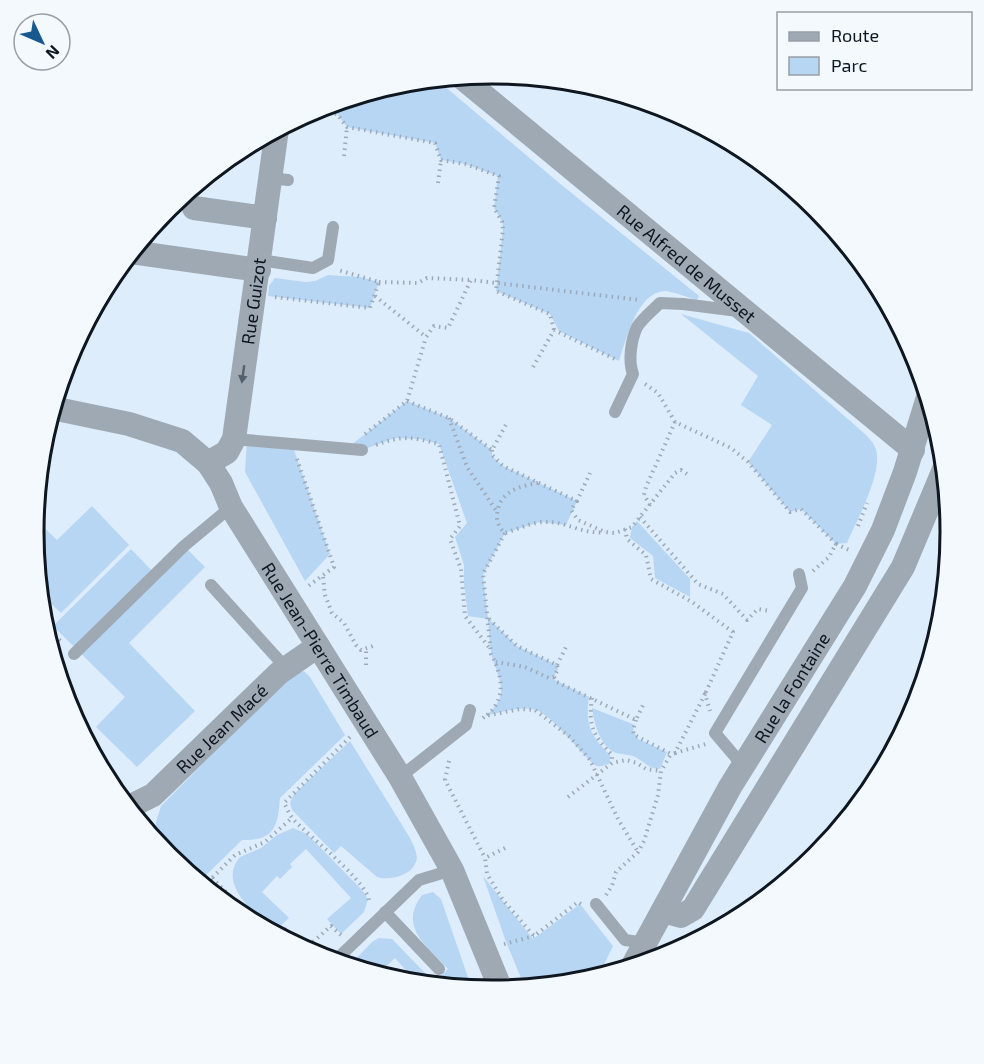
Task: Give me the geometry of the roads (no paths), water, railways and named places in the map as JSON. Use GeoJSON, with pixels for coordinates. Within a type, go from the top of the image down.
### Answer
{"type":"FeatureCollection","features":[{"type":"Feature","properties":{"kind":"street","name":"Rue Alfred de Musset"},"geometry":{"type":"LineString","coordinates":[[470,84],[745,312],[892,430],[913,450]]}},
{"type":"Feature","properties":{"kind":"street","name":"Rue Guizot"},"geometry":{"type":"LineString","coordinates":[[234,439],[265,218],[279,179],[277,139]]}},
{"type":"Feature","properties":{"kind":"street"},"geometry":{"type":"LineString","coordinates":[[194,208],[265,218]]}},
{"type":"Feature","properties":{"kind":"street"},"geometry":{"type":"LineString","coordinates":[[141,253],[259,265]]}},
{"type":"Feature","properties":{"kind":"street","name":"Rue Jean-Pierre Timbaud"},"geometry":{"type":"LineString","coordinates":[[61,410],[129,424],[182,441],[208,463],[221,483],[231,507],[400,777],[452,870],[498,981]]}},
{"type":"Feature","properties":{"kind":"street","name":"Rue la Fontaine"},"geometry":{"type":"LineString","coordinates":[[638,956],[743,766],[855,586],[883,530],[913,450],[924,412]]}},
{"type":"Feature","properties":{"kind":"street"},"geometry":{"type":"LineString","coordinates":[[208,463],[226,452],[234,439]]}},
{"type":"Feature","properties":{"kind":"street"},"geometry":{"type":"LineString","coordinates":[[663,911],[681,916],[693,909],[903,567],[938,484]]}},
{"type":"Feature","properties":{"kind":"street","name":"Rue Jean Macé"},"geometry":{"type":"LineString","coordinates":[[135,804],[153,795],[286,668],[318,646]]}},
{"type":"Feature","properties":{"kind":"lane"},"geometry":{"type":"LineString","coordinates":[[259,265],[313,268],[328,260],[333,227]]}},
{"type":"Feature","properties":{"kind":"lane"},"geometry":{"type":"LineString","coordinates":[[615,412],[631,370],[632,348],[638,327],[660,303],[745,312]]}},
{"type":"Feature","properties":{"kind":"lane"},"geometry":{"type":"LineString","coordinates":[[234,439],[362,450]]}},
{"type":"Feature","properties":{"kind":"lane"},"geometry":{"type":"LineString","coordinates":[[74,654],[184,546],[231,507]]}},
{"type":"Feature","properties":{"kind":"lane"},"geometry":{"type":"LineString","coordinates":[[743,766],[715,733],[802,588],[799,574]]}},
{"type":"Feature","properties":{"kind":"lane"},"geometry":{"type":"LineString","coordinates":[[211,585],[286,668]]}},
{"type":"Feature","properties":{"kind":"lane"},"geometry":{"type":"LineString","coordinates":[[400,777],[472,718]]}},
{"type":"Feature","properties":{"kind":"lane"},"geometry":{"type":"LineString","coordinates":[[342,954],[418,880],[452,870]]}},
{"type":"Feature","properties":{"kind":"lane"},"geometry":{"type":"LineString","coordinates":[[596,904],[625,940],[646,943]]}},
{"type":"Feature","properties":{"kind":"lane"},"geometry":{"type":"LineString","coordinates":[[385,912],[439,969]]}}]}
